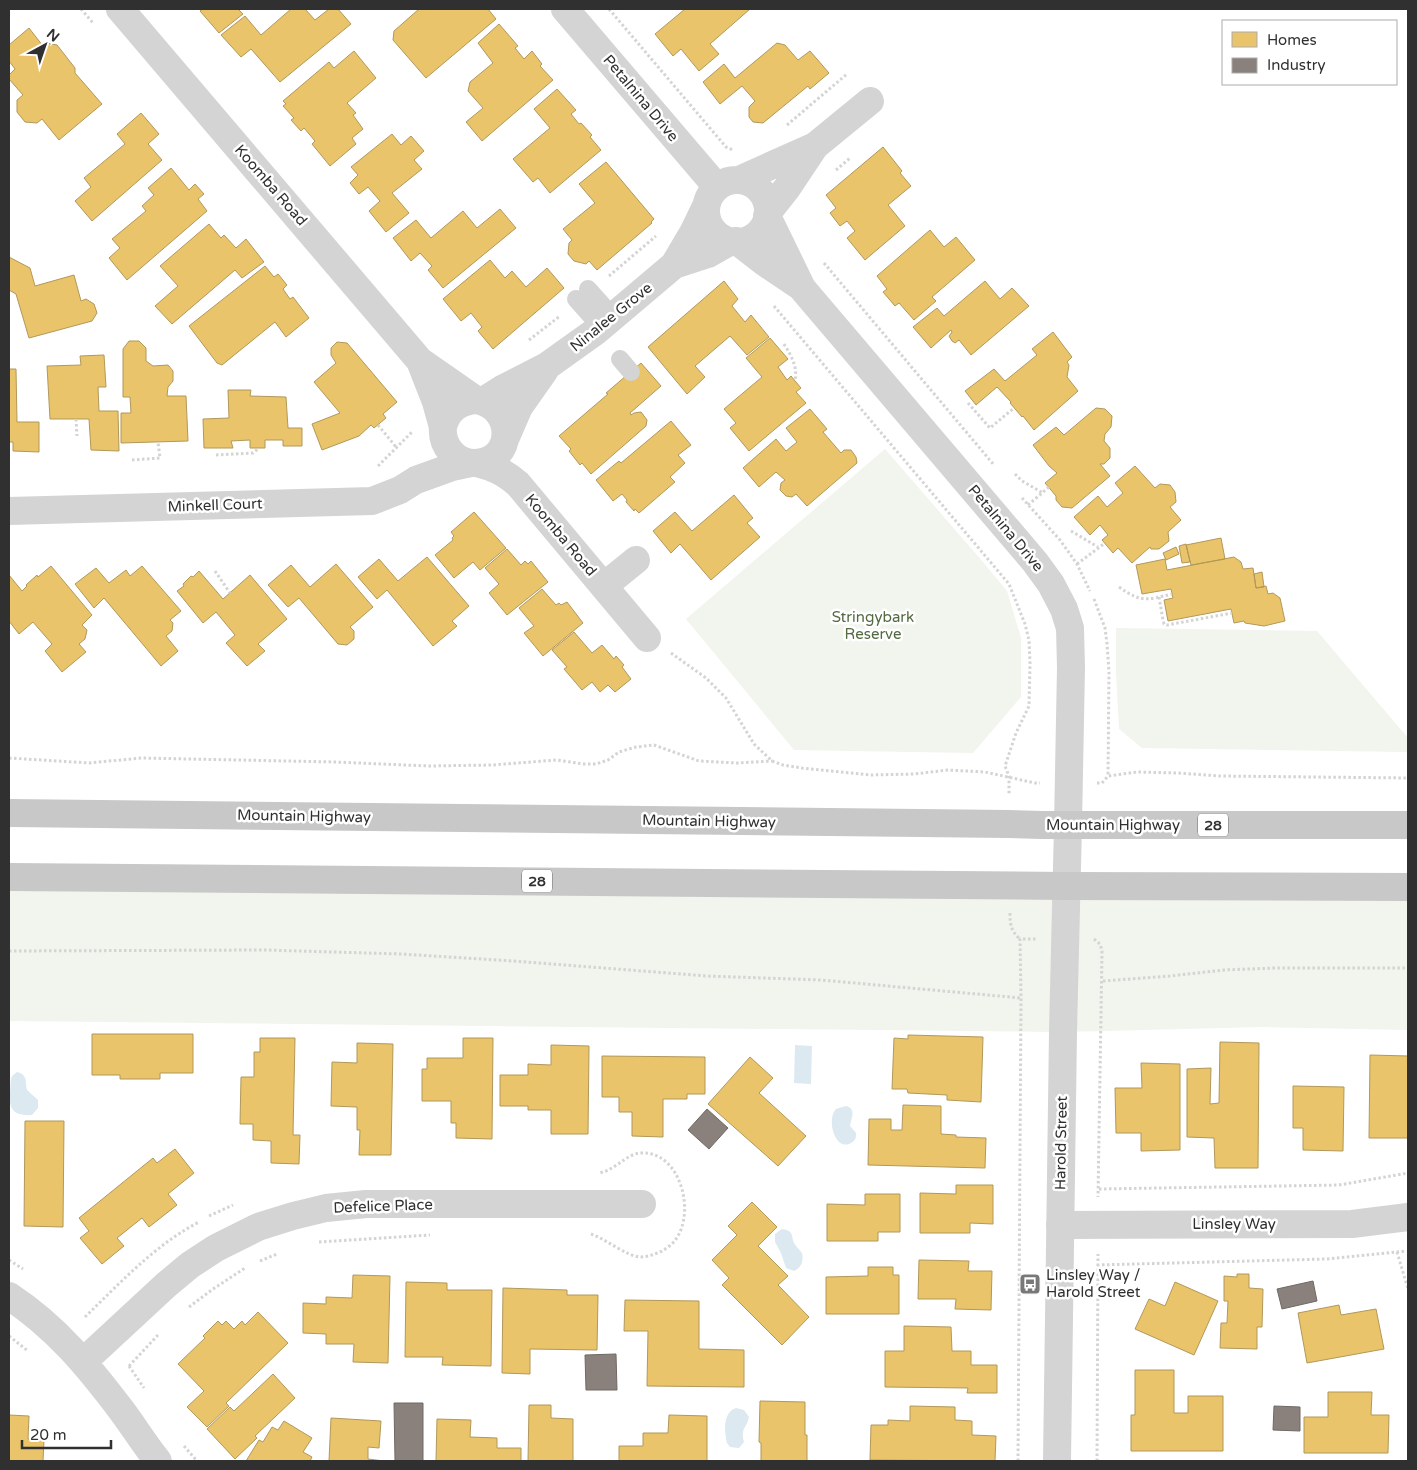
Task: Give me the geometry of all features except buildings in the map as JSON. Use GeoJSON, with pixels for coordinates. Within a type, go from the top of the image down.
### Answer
{"type":"FeatureCollection","features":[{"type":"Feature","properties":{"kind":"main road","name":"Mountain Highway"},"geometry":{"type":"LineString","coordinates":[[9,813],[1008,824],[1408,825]]}},
{"type":"Feature","properties":{"kind":"main road","name":"28"},"geometry":{"type":"LineString","coordinates":[[9,877],[1008,886],[1408,886]]}},
{"type":"Feature","properties":{"kind":"street","name":"Koomba Road"},"geometry":{"type":"LineString","coordinates":[[120,9],[420,361],[480,401]]}},
{"type":"Feature","properties":{"kind":"street","name":"Petalnina Drive"},"geometry":{"type":"LineString","coordinates":[[565,9],[721,191]]}},
{"type":"Feature","properties":{"kind":"street"},"geometry":{"type":"LineString","coordinates":[[815,146],[767,214],[763,226],[757,234],[748,240],[734,241],[722,237],[709,225],[706,216],[721,191],[815,146],[870,101]]}},
{"type":"Feature","properties":{"kind":"street"},"geometry":{"type":"LineString","coordinates":[[721,191],[748,182],[757,187],[763,194],[767,214]]}},
{"type":"Feature","properties":{"kind":"street","name":"Ninalee Grove"},"geometry":{"type":"LineString","coordinates":[[480,401],[547,366],[607,322],[674,265],[721,191]]}},
{"type":"Feature","properties":{"kind":"street","name":"Petalnina Drive"},"geometry":{"type":"LineString","coordinates":[[767,214],[801,287]]}},
{"type":"Feature","properties":{"kind":"street","name":"Petalnina Drive"},"geometry":{"type":"LineString","coordinates":[[734,241],[801,287],[1036,562],[1051,584],[1064,609],[1070,628],[1070,784],[1068,824]]}},
{"type":"Feature","properties":{"kind":"street","name":"Ninalee Grove"},"geometry":{"type":"LineString","coordinates":[[674,265],[708,254],[734,241]]}},
{"type":"Feature","properties":{"kind":"street","name":"Koomba Road"},"geometry":{"type":"LineString","coordinates":[[420,361],[436,402],[443,430]]}},
{"type":"Feature","properties":{"kind":"street","name":"Ninalee Grove"},"geometry":{"type":"LineString","coordinates":[[505,440],[519,407],[547,366]]}},
{"type":"Feature","properties":{"kind":"street"},"geometry":{"type":"LineString","coordinates":[[467,401],[480,401],[492,405],[504,419],[506,428],[505,440],[500,450],[486,461],[474,463],[455,456],[444,441],[443,430],[446,418],[451,410],[458,404],[467,401]]}},
{"type":"Feature","properties":{"kind":"street","name":"Minkell Court"},"geometry":{"type":"LineString","coordinates":[[416,480],[427,463],[443,430]]}},
{"type":"Feature","properties":{"kind":"street","name":"Koomba Road"},"geometry":{"type":"LineString","coordinates":[[505,440],[518,484]]}},
{"type":"Feature","properties":{"kind":"street","name":"Koomba Road"},"geometry":{"type":"LineString","coordinates":[[474,463],[504,472],[518,484],[647,638]]}},
{"type":"Feature","properties":{"kind":"street","name":"Minkell Court"},"geometry":{"type":"LineString","coordinates":[[9,511],[372,501],[400,490],[416,480],[452,467],[474,463]]}},
{"type":"Feature","properties":{"kind":"street","name":"Koomba Road"},"geometry":{"type":"LineString","coordinates":[[604,586],[636,560]]}},
{"type":"Feature","properties":{"kind":"street","name":"Harold Street"},"geometry":{"type":"LineString","coordinates":[[1058,1461],[1060,1225],[1068,824]]}},
{"type":"Feature","properties":{"kind":"street","name":"Defelice Place"},"geometry":{"type":"LineString","coordinates":[[84,1361],[190,1265],[216,1248],[258,1227],[293,1216],[326,1208],[366,1204],[642,1204]]}},
{"type":"Feature","properties":{"kind":"street","name":"Linsley Way"},"geometry":{"type":"LineString","coordinates":[[1060,1225],[1352,1224],[1408,1217]]}},
{"type":"Feature","properties":{"kind":"street"},"geometry":{"type":"LineString","coordinates":[[9,1296],[54,1331],[84,1361],[158,1461]]}},
{"type":"Feature","properties":{"kind":"lane"},"geometry":{"type":"LineString","coordinates":[[582,294],[607,322]]}},
{"type":"Feature","properties":{"kind":"path"},"geometry":{"type":"LineString","coordinates":[[781,130],[847,74]]}},
{"type":"Feature","properties":{"kind":"path"},"geometry":{"type":"LineString","coordinates":[[834,172],[855,154]]}},
{"type":"Feature","properties":{"kind":"path"},"geometry":{"type":"LineString","coordinates":[[768,300],[1009,584],[1025,624],[1029,640],[1030,663],[1029,706],[1016,733],[1006,766],[1010,786],[1008,824]]}},
{"type":"Feature","properties":{"kind":"path"},"geometry":{"type":"LineString","coordinates":[[784,344],[794,363],[795,381]]}},
{"type":"Feature","properties":{"kind":"path"},"geometry":{"type":"LineString","coordinates":[[968,403],[990,428],[1014,408]]}},
{"type":"Feature","properties":{"kind":"path"},"geometry":{"type":"LineString","coordinates":[[76,419],[76,436]]}},
{"type":"Feature","properties":{"kind":"path"},"geometry":{"type":"LineString","coordinates":[[378,425],[396,447]]}},
{"type":"Feature","properties":{"kind":"path"},"geometry":{"type":"LineString","coordinates":[[132,460],[160,458],[158,442]]}},
{"type":"Feature","properties":{"kind":"path"},"geometry":{"type":"LineString","coordinates":[[216,455],[253,453],[259,448]]}},
{"type":"Feature","properties":{"kind":"path"},"geometry":{"type":"LineString","coordinates":[[1015,474],[1022,482],[1043,493]]}},
{"type":"Feature","properties":{"kind":"path"},"geometry":{"type":"LineString","coordinates":[[1028,505],[1049,487]]}},
{"type":"Feature","properties":{"kind":"path"},"geometry":{"type":"LineString","coordinates":[[1071,531],[1099,548]]}},
{"type":"Feature","properties":{"kind":"path"},"geometry":{"type":"LineString","coordinates":[[1077,564],[1104,543]]}},
{"type":"Feature","properties":{"kind":"path"},"geometry":{"type":"LineString","coordinates":[[215,570],[230,593]]}},
{"type":"Feature","properties":{"kind":"path"},"geometry":{"type":"LineString","coordinates":[[1119,587],[1142,599],[1172,594]]}},
{"type":"Feature","properties":{"kind":"path"},"geometry":{"type":"LineString","coordinates":[[1159,596],[1164,624],[1167,625],[1232,613]]}},
{"type":"Feature","properties":{"kind":"path"},"geometry":{"type":"LineString","coordinates":[[647,638],[706,678],[726,698],[754,744],[772,761]]}},
{"type":"Feature","properties":{"kind":"path"},"geometry":{"type":"LineString","coordinates":[[9,758],[89,763],[141,758],[429,766],[492,765],[557,760],[596,764],[608,760],[619,752],[636,746],[654,745],[699,761],[737,763],[772,761],[802,768],[870,775],[914,774],[948,770],[985,772],[1035,783],[1102,783],[1108,776],[1137,772],[1178,772],[1220,776],[1408,778]]}},
{"type":"Feature","properties":{"kind":"path"},"geometry":{"type":"LineString","coordinates":[[1008,886],[1010,925],[1012,931],[1020,939],[1022,998],[1018,1461]]}},
{"type":"Feature","properties":{"kind":"path"},"geometry":{"type":"LineString","coordinates":[[1086,938],[1100,944],[1102,951],[1098,1197]]}},
{"type":"Feature","properties":{"kind":"path"},"geometry":{"type":"LineString","coordinates":[[1020,939],[1036,939]]}},
{"type":"Feature","properties":{"kind":"path"},"geometry":{"type":"LineString","coordinates":[[9,951],[265,950],[401,954],[707,976],[821,980],[1022,998]]}},
{"type":"Feature","properties":{"kind":"path"},"geometry":{"type":"LineString","coordinates":[[1102,981],[1224,970],[1408,968]]}},
{"type":"Feature","properties":{"kind":"path"},"geometry":{"type":"LineString","coordinates":[[1099,1189],[1339,1185],[1408,1173]]}},
{"type":"Feature","properties":{"kind":"path"},"geometry":{"type":"LineString","coordinates":[[1097,1461],[1098,1251]]}},
{"type":"Feature","properties":{"kind":"path"},"geometry":{"type":"LineString","coordinates":[[1098,1265],[1326,1259],[1406,1251]]}},
{"type":"Feature","properties":{"kind":"path"},"geometry":{"type":"LineString","coordinates":[[1397,1252],[1408,1288]]}},
{"type":"Feature","properties":{"kind":"path"},"geometry":{"type":"LineString","coordinates":[[9,1336],[33,1355]]}},
{"type":"Feature","properties":{"kind":"green space","name":"Stringybark Reserve"},"geometry":{"type":"Polygon","coordinates":[[[885,449],[1007,591],[1021,638],[1021,697],[973,753],[794,750],[686,619],[885,449]]]}},
{"type":"Feature","properties":{"kind":"green space"},"geometry":{"type":"Polygon","coordinates":[[[1116,628],[1317,631],[1408,738],[1408,752],[1142,748],[1119,729],[1116,628]]]}},
{"type":"Feature","properties":{"kind":"green space"},"geometry":{"type":"Polygon","coordinates":[[[9,877],[1408,887],[1408,1030],[1263,1027],[1063,1032],[9,1021],[9,877]]]}},
{"type":"Feature","properties":{"kind":"shaded area"},"geometry":{"type":"Polygon","coordinates":[[[795,1045],[812,1046],[811,1084],[794,1083],[795,1045]]]}},
{"type":"Feature","properties":{"kind":"shaded area"},"geometry":{"type":"Polygon","coordinates":[[[17,1072],[23,1075],[27,1090],[38,1100],[38,1108],[32,1115],[17,1113],[11,1105],[11,1078],[17,1072]]]}},
{"type":"Feature","properties":{"kind":"shaded area"},"geometry":{"type":"Polygon","coordinates":[[[846,1106],[851,1109],[850,1126],[856,1135],[854,1141],[845,1145],[837,1139],[832,1127],[832,1120],[836,1109],[846,1106]]]}},
{"type":"Feature","properties":{"kind":"shaded area"},"geometry":{"type":"Polygon","coordinates":[[[782,1229],[790,1232],[794,1243],[802,1253],[803,1259],[801,1264],[794,1271],[786,1268],[775,1242],[775,1234],[782,1229]]]}},
{"type":"Feature","properties":{"kind":"shaded area"},"geometry":{"type":"Polygon","coordinates":[[[736,1408],[744,1410],[749,1417],[743,1431],[744,1442],[739,1448],[730,1447],[725,1433],[729,1413],[736,1408]]]}},
{"type":"Feature","properties":{"kind":"place","name":"Linsley Way / Harold Street"},"geometry":{"type":"Point","coordinates":[1030,1284]}}]}
